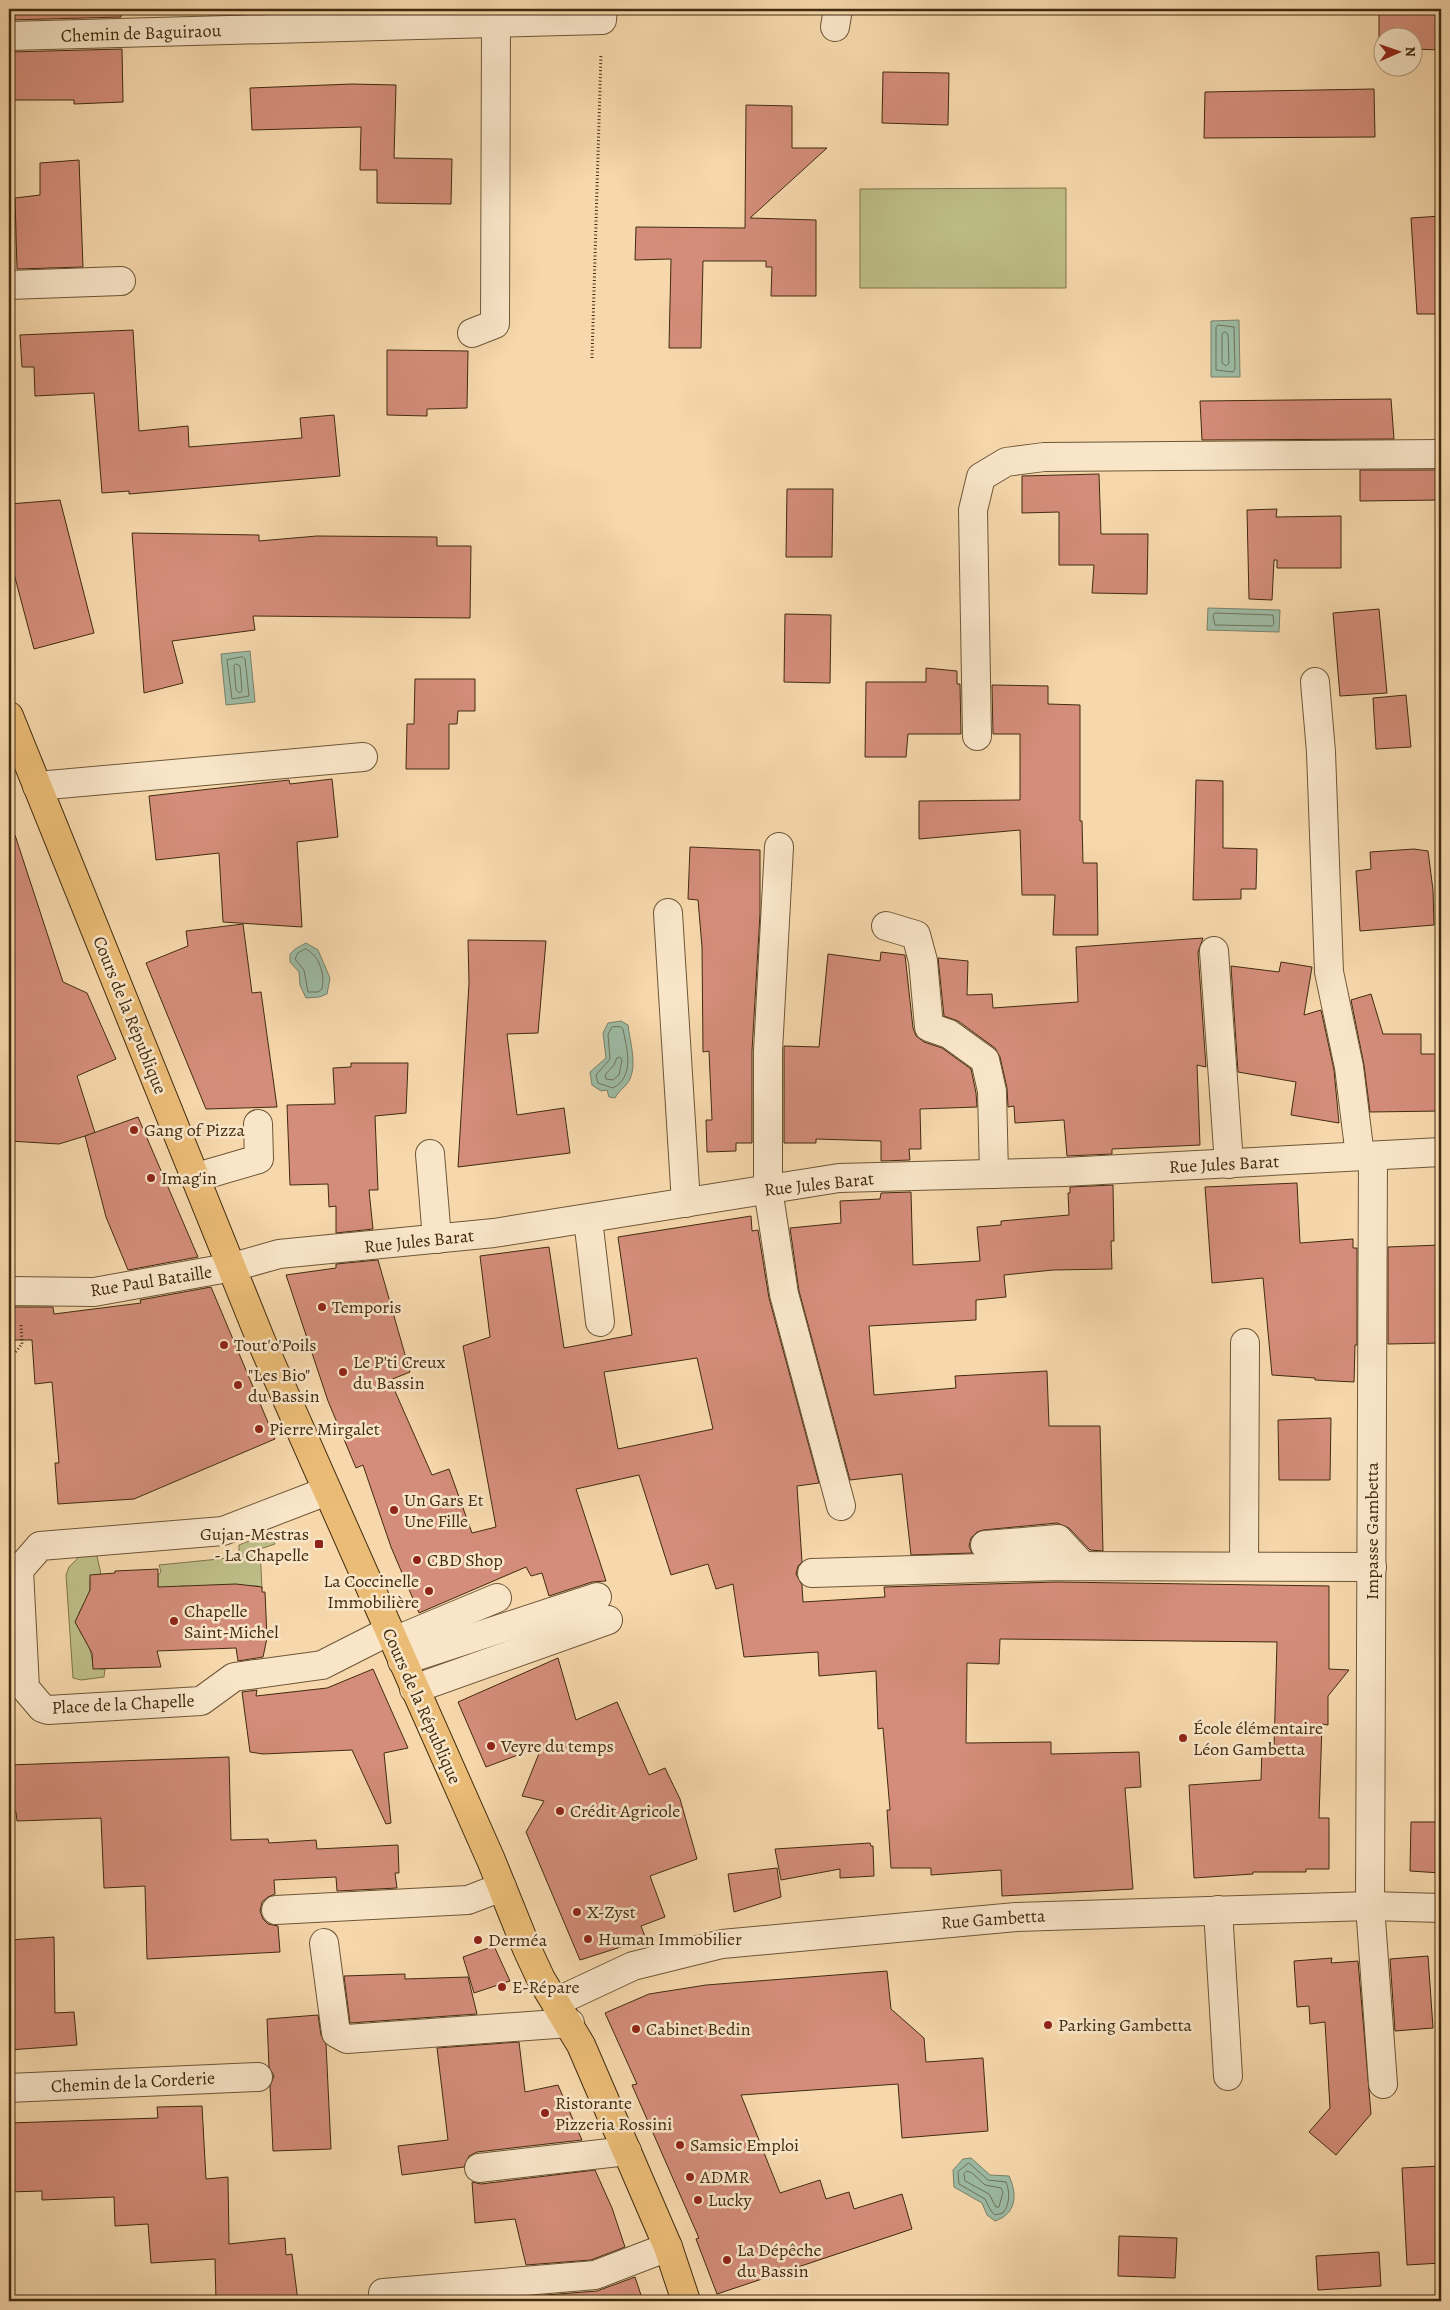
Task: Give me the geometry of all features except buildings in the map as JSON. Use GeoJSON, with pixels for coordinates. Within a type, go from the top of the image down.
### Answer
{"type":"FeatureCollection","features":[{"type":"Feature","properties":{"kind":"main road","name":"Cours de la République"},"geometry":{"type":"LineString","coordinates":[[9,716],[233,1267],[262,1343],[502,1887],[527,1949],[542,1979],[582,2045],[668,2247],[686,2301]]}},
{"type":"Feature","properties":{"kind":"street","name":"Chemin de Baguiraou"},"geometry":{"type":"LineString","coordinates":[[9,36],[400,17],[487,18],[603,14]]}},
{"type":"Feature","properties":{"kind":"street"},"geometry":{"type":"LineString","coordinates":[[472,333],[495,324],[487,18]]}},
{"type":"Feature","properties":{"kind":"street"},"geometry":{"type":"LineString","coordinates":[[9,285],[121,281]]}},
{"type":"Feature","properties":{"kind":"street"},"geometry":{"type":"LineString","coordinates":[[977,736],[973,510],[981,477],[1006,462],[1044,457],[1441,454]]}},
{"type":"Feature","properties":{"kind":"street","name":"Impasse Gambetta"},"geometry":{"type":"LineString","coordinates":[[1315,682],[1321,752],[1329,972],[1367,1156],[1372,1567],[1370,1906],[1383,2084]]}},
{"type":"Feature","properties":{"kind":"street"},"geometry":{"type":"LineString","coordinates":[[37,786],[363,757]]}},
{"type":"Feature","properties":{"kind":"street"},"geometry":{"type":"LineString","coordinates":[[779,847],[768,1051],[768,1189],[784,1294],[841,1506]]}},
{"type":"Feature","properties":{"kind":"street"},"geometry":{"type":"LineString","coordinates":[[668,913],[686,1203]]}},
{"type":"Feature","properties":{"kind":"street"},"geometry":{"type":"LineString","coordinates":[[886,926],[916,935],[922,962],[929,1027],[949,1034],[985,1060],[992,1091],[994,1174]]}},
{"type":"Feature","properties":{"kind":"street"},"geometry":{"type":"LineString","coordinates":[[1214,951],[1229,1164]]}},
{"type":"Feature","properties":{"kind":"street"},"geometry":{"type":"LineString","coordinates":[[197,1178],[259,1159],[258,1124]]}},
{"type":"Feature","properties":{"kind":"street","name":"Rue Jules Barat"},"geometry":{"type":"LineString","coordinates":[[233,1267],[279,1254],[494,1233],[839,1178],[994,1174],[1229,1164],[1441,1152]]}},
{"type":"Feature","properties":{"kind":"street"},"geometry":{"type":"LineString","coordinates":[[430,1154],[437,1239]]}},
{"type":"Feature","properties":{"kind":"street"},"geometry":{"type":"LineString","coordinates":[[588,1218],[600,1322]]}},
{"type":"Feature","properties":{"kind":"street","name":"Rue Paul Bataille"},"geometry":{"type":"LineString","coordinates":[[9,1291],[94,1292],[233,1267]]}},
{"type":"Feature","properties":{"kind":"street"},"geometry":{"type":"LineString","coordinates":[[1244,1566],[1245,1343]]}},
{"type":"Feature","properties":{"kind":"street","name":"Place de la Chapelle"},"geometry":{"type":"LineString","coordinates":[[327,1491],[223,1531],[40,1546],[19,1570],[25,1688],[42,1708],[48,1710],[201,1701],[234,1677],[322,1665],[395,1644]]}},
{"type":"Feature","properties":{"kind":"street"},"geometry":{"type":"LineString","coordinates":[[985,1545],[1058,1539],[1083,1566]]}},
{"type":"Feature","properties":{"kind":"street"},"geometry":{"type":"LineString","coordinates":[[812,1573],[1083,1566],[1372,1567]]}},
{"type":"Feature","properties":{"kind":"street"},"geometry":{"type":"LineString","coordinates":[[395,1644],[497,1598]]}},
{"type":"Feature","properties":{"kind":"street"},"geometry":{"type":"LineString","coordinates":[[395,1644],[602,1608],[414,1688]]}},
{"type":"Feature","properties":{"kind":"street"},"geometry":{"type":"LineString","coordinates":[[276,1910],[468,1900],[502,1887]]}},
{"type":"Feature","properties":{"kind":"street","name":"Rue Gambetta"},"geometry":{"type":"LineString","coordinates":[[563,2012],[633,1966],[722,1944],[1016,1917],[1370,1906],[1441,1908]]}},
{"type":"Feature","properties":{"kind":"street"},"geometry":{"type":"LineString","coordinates":[[1218,1910],[1228,2076]]}},
{"type":"Feature","properties":{"kind":"street"},"geometry":{"type":"LineString","coordinates":[[324,1944],[336,2033],[348,2039],[563,2012]]}},
{"type":"Feature","properties":{"kind":"street","name":"Chemin de la Corderie"},"geometry":{"type":"LineString","coordinates":[[9,2088],[258,2077]]}},
{"type":"Feature","properties":{"kind":"street"},"geometry":{"type":"LineString","coordinates":[[479,2168],[627,2151]]}},
{"type":"Feature","properties":{"kind":"street"},"geometry":{"type":"LineString","coordinates":[[383,2293],[595,2275],[668,2247]]}},
{"type":"Feature","properties":{"kind":"path"},"geometry":{"type":"LineString","coordinates":[[592,358],[603,14]]}},
{"type":"Feature","properties":{"kind":"green space"},"geometry":{"type":"Polygon","coordinates":[[[1066,188],[1066,288],[860,288],[860,189],[1066,188]]]}},
{"type":"Feature","properties":{"kind":"green space"},"geometry":{"type":"Polygon","coordinates":[[[269,1533],[275,1544],[260,1549],[262,1589],[259,1589],[259,1586],[222,1586],[205,1587],[186,1592],[186,1586],[181,1586],[180,1592],[158,1593],[158,1575],[161,1572],[159,1565],[239,1557],[239,1545],[269,1533]]]}},
{"type":"Feature","properties":{"kind":"green space"},"geometry":{"type":"Polygon","coordinates":[[[83,1553],[97,1556],[101,1574],[95,1575],[90,1581],[90,1592],[79,1613],[83,1615],[84,1628],[80,1631],[82,1635],[86,1633],[93,1663],[99,1669],[105,1669],[104,1677],[81,1680],[73,1678],[66,1575],[69,1567],[83,1553]]]}},
{"type":"Feature","properties":{"kind":"water"},"geometry":{"type":"Polygon","coordinates":[[[1239,320],[1240,377],[1211,377],[1211,321],[1239,320]]]}},
{"type":"Feature","properties":{"kind":"water"},"geometry":{"type":"Polygon","coordinates":[[[1208,608],[1280,610],[1279,632],[1207,630],[1208,608]]]}},
{"type":"Feature","properties":{"kind":"water"},"geometry":{"type":"Polygon","coordinates":[[[250,651],[255,702],[226,705],[221,654],[250,651]]]}},
{"type":"Feature","properties":{"kind":"water"},"geometry":{"type":"Polygon","coordinates":[[[306,943],[318,950],[330,978],[327,994],[319,997],[306,998],[300,985],[299,972],[290,962],[290,954],[306,943]]]}},
{"type":"Feature","properties":{"kind":"water"},"geometry":{"type":"Polygon","coordinates":[[[621,1021],[628,1025],[633,1066],[629,1081],[615,1098],[609,1097],[607,1090],[601,1091],[592,1085],[590,1072],[606,1058],[603,1033],[608,1023],[621,1021]]]}},
{"type":"Feature","properties":{"kind":"water"},"geometry":{"type":"Polygon","coordinates":[[[971,2158],[990,2175],[1009,2176],[1014,2190],[1013,2203],[1011,2209],[1002,2218],[995,2221],[987,2215],[982,2203],[954,2187],[953,2170],[963,2159],[971,2158]]]}},
{"type":"Feature","properties":{"kind":"place","name":"Gang of Pizza"},"geometry":{"type":"Point","coordinates":[134,1130]}},
{"type":"Feature","properties":{"kind":"place","name":"Imag'in"},"geometry":{"type":"Point","coordinates":[151,1178]}},
{"type":"Feature","properties":{"kind":"place","name":"Temporis"},"geometry":{"type":"Point","coordinates":[322,1307]}},
{"type":"Feature","properties":{"kind":"place","name":"Tout'o'Poils"},"geometry":{"type":"Point","coordinates":[224,1345]}},
{"type":"Feature","properties":{"kind":"place","name":"Le P'ti Creux du Bassin"},"geometry":{"type":"Point","coordinates":[343,1372]}},
{"type":"Feature","properties":{"kind":"place","name":"\"Les Bio\" du Bassin"},"geometry":{"type":"Point","coordinates":[238,1385]}},
{"type":"Feature","properties":{"kind":"place","name":"Pierre Mirgalet"},"geometry":{"type":"Point","coordinates":[259,1429]}},
{"type":"Feature","properties":{"kind":"place","name":"Un Gars Et Une Fille"},"geometry":{"type":"Point","coordinates":[394,1510]}},
{"type":"Feature","properties":{"kind":"place","name":"Gujan-Mestras - La Chapelle"},"geometry":{"type":"Point","coordinates":[319,1544]}},
{"type":"Feature","properties":{"kind":"place","name":"CBD Shop"},"geometry":{"type":"Point","coordinates":[417,1560]}},
{"type":"Feature","properties":{"kind":"place","name":"La Coccinelle Immobilière"},"geometry":{"type":"Point","coordinates":[429,1591]}},
{"type":"Feature","properties":{"kind":"place","name":"Chapelle Saint-Michel"},"geometry":{"type":"Point","coordinates":[174,1621]}},
{"type":"Feature","properties":{"kind":"place","name":"École élémentaire Léon Gambetta"},"geometry":{"type":"Point","coordinates":[1183,1738]}},
{"type":"Feature","properties":{"kind":"place","name":"Veyre du temps"},"geometry":{"type":"Point","coordinates":[491,1746]}},
{"type":"Feature","properties":{"kind":"place","name":"Crédit Agricole"},"geometry":{"type":"Point","coordinates":[560,1811]}},
{"type":"Feature","properties":{"kind":"place","name":"X-Zyst"},"geometry":{"type":"Point","coordinates":[577,1912]}},
{"type":"Feature","properties":{"kind":"place","name":"Human Immobilier"},"geometry":{"type":"Point","coordinates":[588,1939]}},
{"type":"Feature","properties":{"kind":"place","name":"Derméa"},"geometry":{"type":"Point","coordinates":[478,1940]}},
{"type":"Feature","properties":{"kind":"place","name":"E-Répare"},"geometry":{"type":"Point","coordinates":[502,1987]}},
{"type":"Feature","properties":{"kind":"place","name":"Parking Gambetta"},"geometry":{"type":"Point","coordinates":[1048,2025]}},
{"type":"Feature","properties":{"kind":"place","name":"Cabinet Bedin"},"geometry":{"type":"Point","coordinates":[636,2029]}},
{"type":"Feature","properties":{"kind":"place","name":"Ristorante Pizzeria Rossini"},"geometry":{"type":"Point","coordinates":[545,2113]}},
{"type":"Feature","properties":{"kind":"place","name":"Samsic Emploi"},"geometry":{"type":"Point","coordinates":[680,2145]}},
{"type":"Feature","properties":{"kind":"place","name":"ADMR"},"geometry":{"type":"Point","coordinates":[690,2177]}},
{"type":"Feature","properties":{"kind":"place","name":"Lucky"},"geometry":{"type":"Point","coordinates":[698,2200]}},
{"type":"Feature","properties":{"kind":"place","name":"La Dépêche du Bassin"},"geometry":{"type":"Point","coordinates":[727,2260]}}]}
